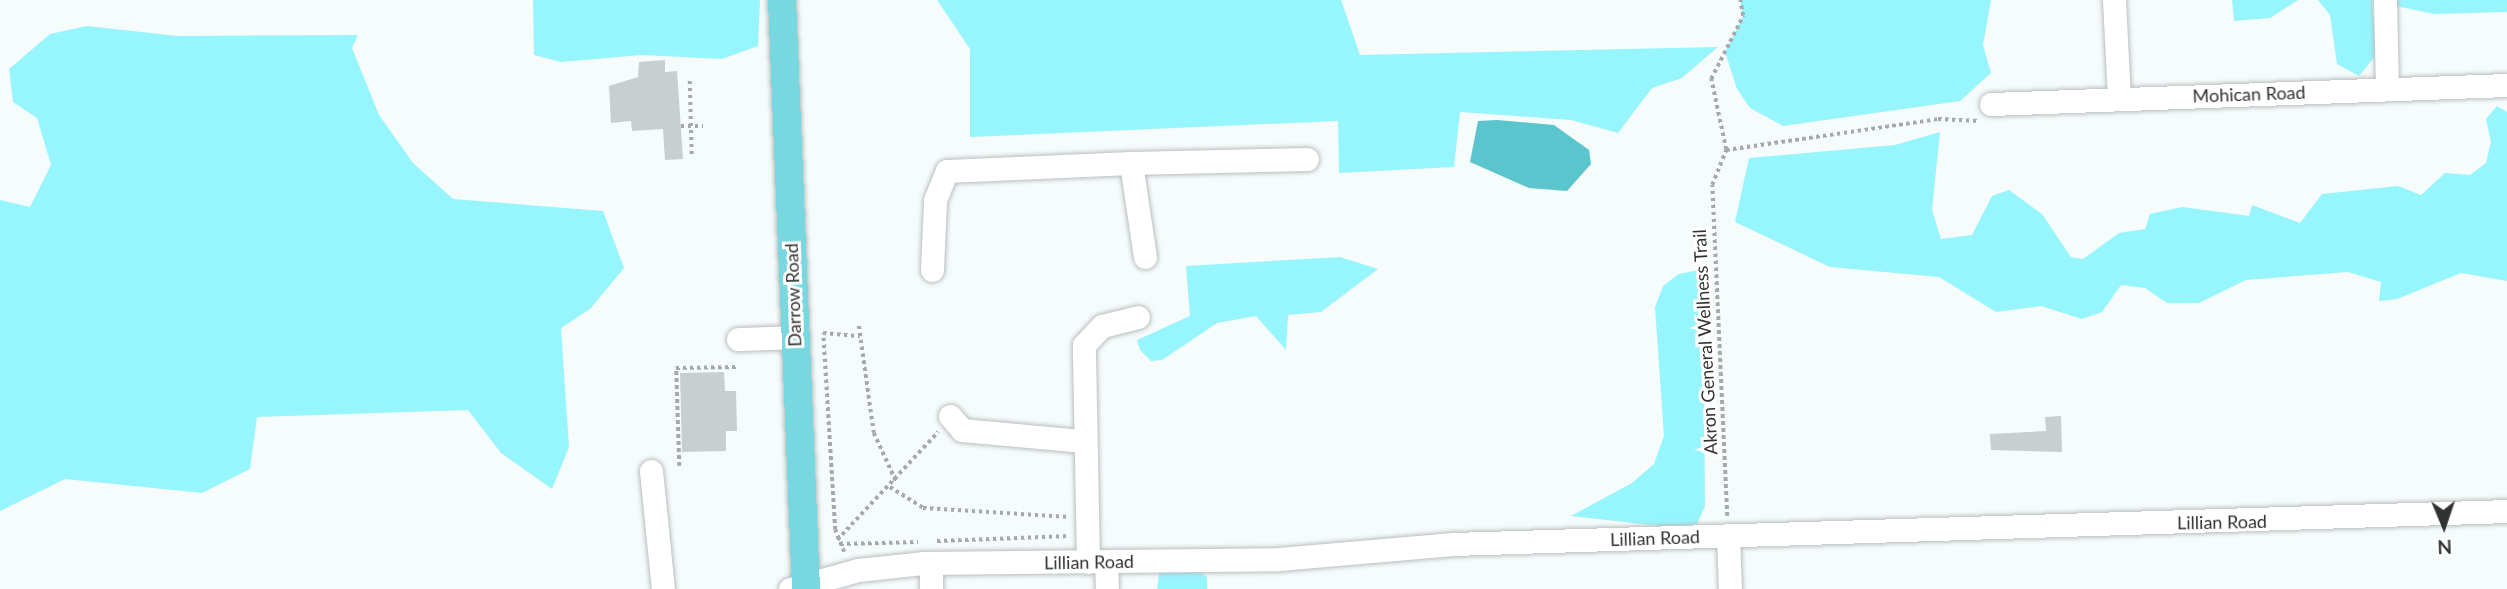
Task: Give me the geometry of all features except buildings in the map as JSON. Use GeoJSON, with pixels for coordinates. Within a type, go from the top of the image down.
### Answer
{"type":"FeatureCollection","features":[{"type":"Feature","properties":{"kind":"main road","name":"Darrow Road"},"geometry":{"type":"LineString","coordinates":[[782,0],[801,588]]}},
{"type":"Feature","properties":{"kind":"street"},"geometry":{"type":"LineString","coordinates":[[2114,0],[2119,99]]}},
{"type":"Feature","properties":{"kind":"street"},"geometry":{"type":"LineString","coordinates":[[2385,0],[2387,89]]}},
{"type":"Feature","properties":{"kind":"street","name":"Mohican Road"},"geometry":{"type":"LineString","coordinates":[[1992,104],[2507,85]]}},
{"type":"Feature","properties":{"kind":"street"},"geometry":{"type":"LineString","coordinates":[[932,270],[935,200],[947,171],[1307,159]]}},
{"type":"Feature","properties":{"kind":"street"},"geometry":{"type":"LineString","coordinates":[[1132,163],[1145,257]]}},
{"type":"Feature","properties":{"kind":"street"},"geometry":{"type":"LineString","coordinates":[[1107,589],[1087,528],[1084,345],[1102,326],[1138,317]]}},
{"type":"Feature","properties":{"kind":"street"},"geometry":{"type":"LineString","coordinates":[[738,339],[794,338]]}},
{"type":"Feature","properties":{"kind":"street"},"geometry":{"type":"LineString","coordinates":[[951,421],[1084,441]]}},
{"type":"Feature","properties":{"kind":"street"},"geometry":{"type":"LineString","coordinates":[[651,471],[663,589]]}},
{"type":"Feature","properties":{"kind":"street","name":"Lillian Road"},"geometry":{"type":"LineString","coordinates":[[801,588],[858,570],[931,563],[1097,562],[1728,535],[2507,511]]}},
{"type":"Feature","properties":{"kind":"street"},"geometry":{"type":"LineString","coordinates":[[1728,535],[1730,589]]}},
{"type":"Feature","properties":{"kind":"street"},"geometry":{"type":"LineString","coordinates":[[931,563],[931,589]]}},
{"type":"Feature","properties":{"kind":"path"},"geometry":{"type":"LineString","coordinates":[[1740,0],[1744,16],[1712,79],[1726,150],[1938,119],[1993,122],[1992,104]]}},
{"type":"Feature","properties":{"kind":"path"},"geometry":{"type":"LineString","coordinates":[[690,81],[692,158]]}},
{"type":"Feature","properties":{"kind":"path"},"geometry":{"type":"LineString","coordinates":[[681,126],[703,126]]}},
{"type":"Feature","properties":{"kind":"path","name":"Akron General Wellness Trail"},"geometry":{"type":"LineString","coordinates":[[1726,150],[1712,185],[1728,535]]}},
{"type":"Feature","properties":{"kind":"path"},"geometry":{"type":"LineString","coordinates":[[859,326],[874,433],[896,481]]}},
{"type":"Feature","properties":{"kind":"path"},"geometry":{"type":"LineString","coordinates":[[844,552],[839,542],[823,333],[860,336]]}},
{"type":"Feature","properties":{"kind":"path"},"geometry":{"type":"LineString","coordinates":[[679,466],[676,369],[737,367]]}},
{"type":"Feature","properties":{"kind":"path"},"geometry":{"type":"LineString","coordinates":[[839,542],[896,481],[931,435],[951,421]]}},
{"type":"Feature","properties":{"kind":"path"},"geometry":{"type":"LineString","coordinates":[[890,487],[923,509],[1087,528]]}},
{"type":"Feature","properties":{"kind":"path"},"geometry":{"type":"LineString","coordinates":[[839,542],[1087,528]]}},
{"type":"Feature","properties":{"kind":"shaded area"},"geometry":{"type":"Polygon","coordinates":[[[533,0],[760,0],[758,46],[722,59],[642,55],[561,62],[534,55],[533,0]]]}},
{"type":"Feature","properties":{"kind":"shaded area"},"geometry":{"type":"Polygon","coordinates":[[[937,0],[1341,0],[1360,55],[1718,47],[1682,78],[1652,88],[1618,133],[1571,120],[1460,112],[1454,167],[1339,173],[1338,121],[970,137],[970,49],[937,0]]]}},
{"type":"Feature","properties":{"kind":"shaded area"},"geometry":{"type":"Polygon","coordinates":[[[1740,0],[1991,0],[1983,45],[1991,73],[1960,101],[1783,126],[1750,108],[1737,89],[1725,52],[1743,16],[1740,0]]]}},
{"type":"Feature","properties":{"kind":"shaded area"},"geometry":{"type":"Polygon","coordinates":[[[2232,0],[2298,0],[2270,18],[2234,21],[2232,0]]]}},
{"type":"Feature","properties":{"kind":"shaded area"},"geometry":{"type":"Polygon","coordinates":[[[2318,0],[2372,0],[2376,55],[2359,76],[2337,64],[2330,15],[2318,0]]]}},
{"type":"Feature","properties":{"kind":"shaded area"},"geometry":{"type":"Polygon","coordinates":[[[2397,0],[2507,0],[2507,12],[2434,14],[2396,6],[2397,0]]]}},
{"type":"Feature","properties":{"kind":"shaded area"},"geometry":{"type":"Polygon","coordinates":[[[87,26],[177,36],[358,35],[352,48],[379,115],[413,163],[453,199],[603,211],[624,268],[590,309],[561,328],[569,447],[552,489],[501,453],[468,410],[257,417],[250,469],[202,493],[65,479],[0,511],[0,200],[30,207],[51,165],[37,118],[13,102],[9,69],[50,34],[87,26]]]}},
{"type":"Feature","properties":{"kind":"shaded area"},"geometry":{"type":"Polygon","coordinates":[[[2497,106],[2507,112],[2507,281],[2461,273],[2397,299],[2379,301],[2381,282],[2348,272],[2246,280],[2199,303],[2167,303],[2145,288],[2121,285],[2102,312],[2082,319],[2041,306],[1996,312],[1939,277],[1830,267],[1735,222],[1749,158],[1895,145],[1940,132],[1932,210],[1941,239],[1972,235],[1992,196],[2009,190],[2042,214],[2071,257],[2083,259],[2119,233],[2145,229],[2150,214],[2182,207],[2249,216],[2252,205],[2300,223],[2322,194],[2398,186],[2421,195],[2445,173],[2470,175],[2486,163],[2491,142],[2486,119],[2497,106]]]}},
{"type":"Feature","properties":{"kind":"shaded area"},"geometry":{"type":"Polygon","coordinates":[[[1478,121],[1554,125],[1589,150],[1591,164],[1567,191],[1529,188],[1470,162],[1478,121]]]}},
{"type":"Feature","properties":{"kind":"shaded area"},"geometry":{"type":"Polygon","coordinates":[[[1340,257],[1378,269],[1321,312],[1288,315],[1286,350],[1256,316],[1217,323],[1162,360],[1151,361],[1140,350],[1137,340],[1190,316],[1186,266],[1340,257]]]}},
{"type":"Feature","properties":{"kind":"shaded area"},"geometry":{"type":"Polygon","coordinates":[[[1703,269],[1705,506],[1697,524],[1669,527],[1571,516],[1632,483],[1654,464],[1664,436],[1655,307],[1663,286],[1679,274],[1703,269]]]}},
{"type":"Feature","properties":{"kind":"shaded area"},"geometry":{"type":"Polygon","coordinates":[[[1189,565],[1207,577],[1207,589],[1157,589],[1160,568],[1189,565]]]}}]}
